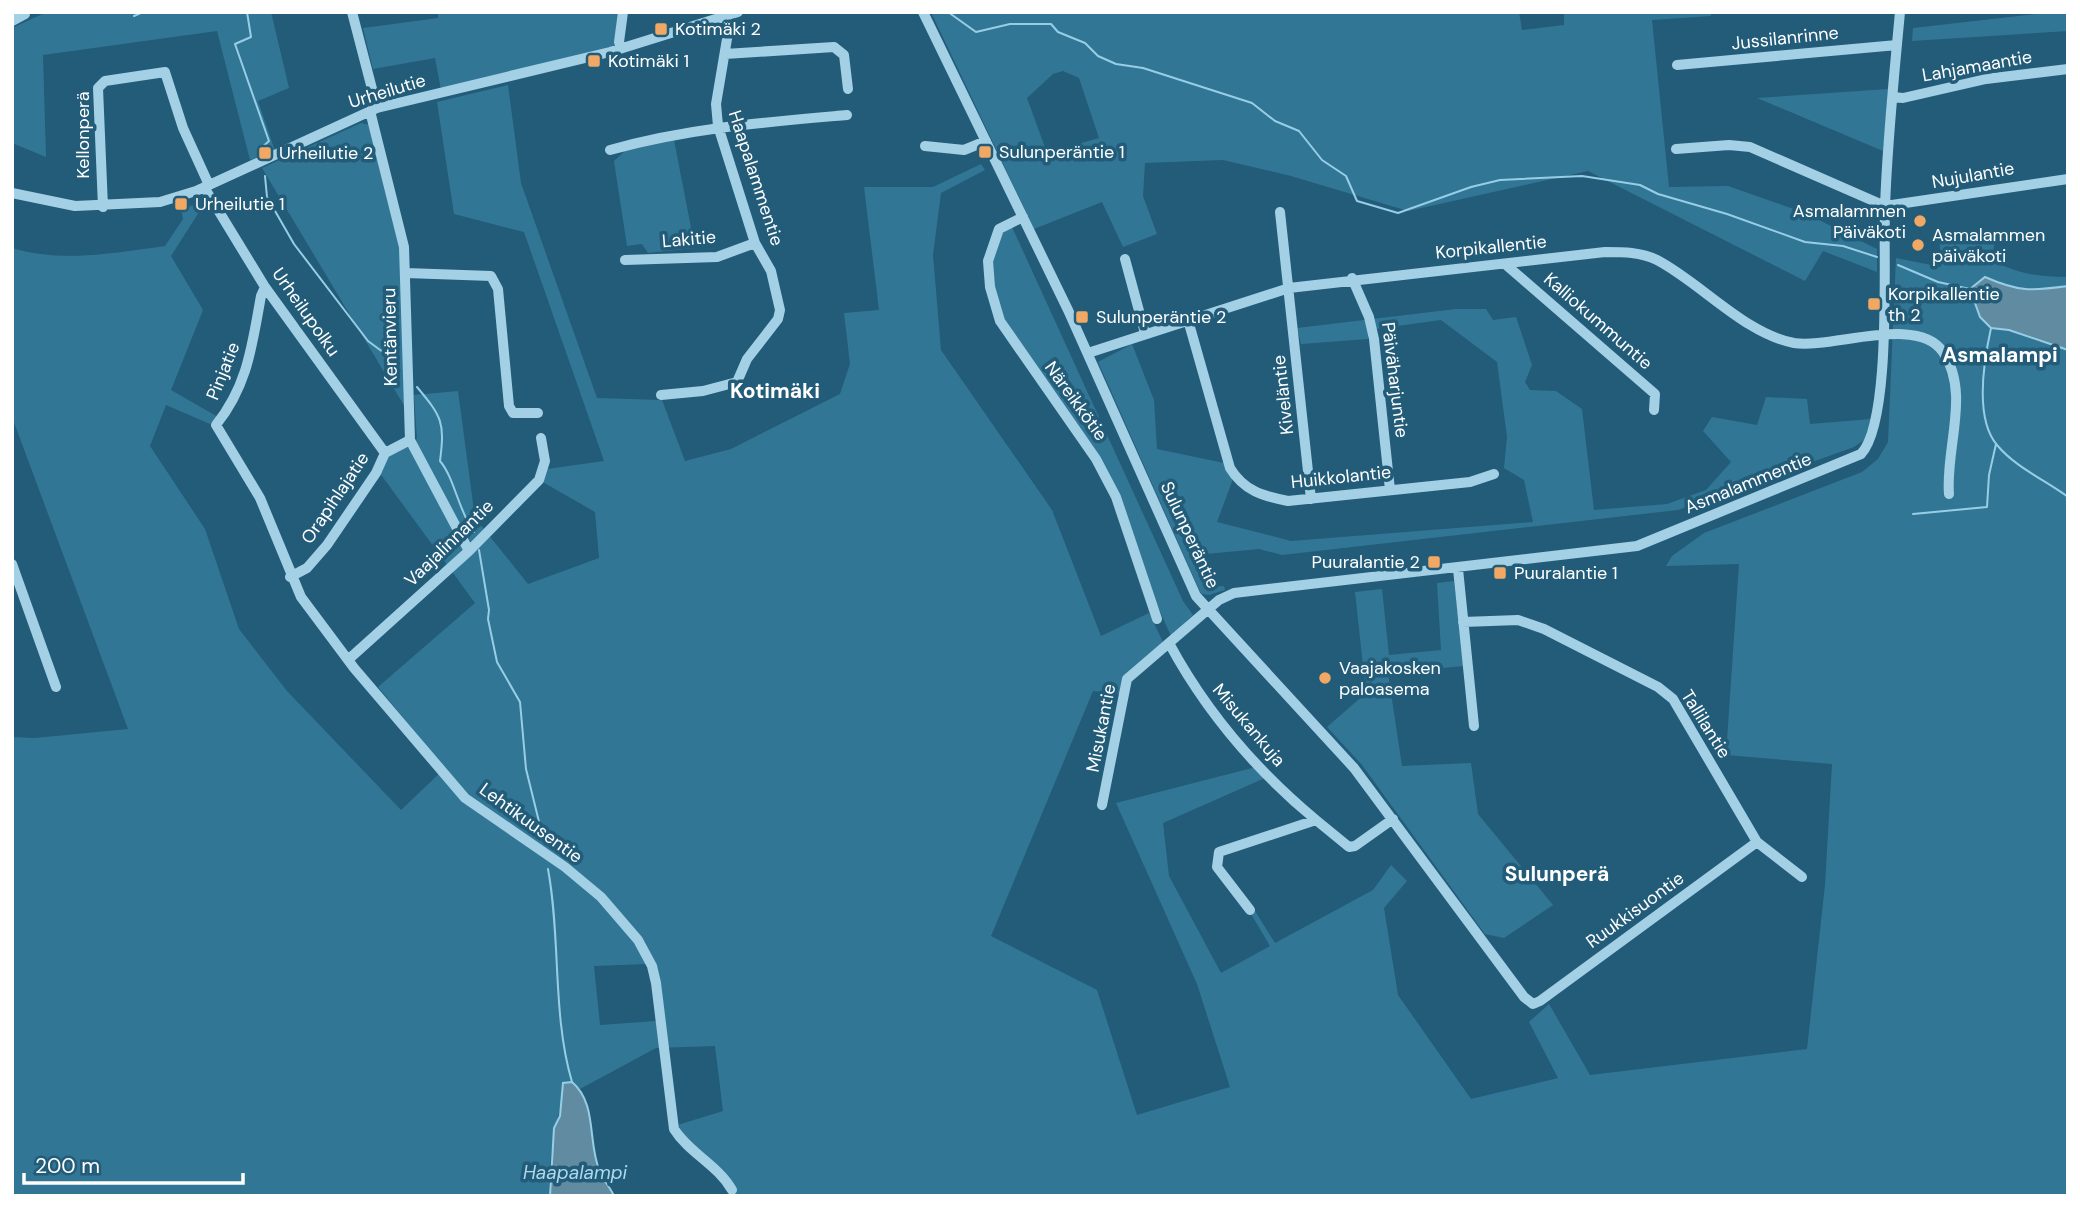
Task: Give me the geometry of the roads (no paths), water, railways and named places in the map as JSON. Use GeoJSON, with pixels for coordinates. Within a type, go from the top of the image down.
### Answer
{"type":"FeatureCollection","features":[{"type":"Feature","properties":{"kind":"street","name":"Kentänvieru"},"geometry":{"type":"LineString","coordinates":[[352,12],[398,215],[406,273],[410,440],[469,551]]}},
{"type":"Feature","properties":{"kind":"street"},"geometry":{"type":"LineString","coordinates":[[621,48],[619,42],[624,12]]}},
{"type":"Feature","properties":{"kind":"street","name":"Sulunperäntie"},"geometry":{"type":"LineString","coordinates":[[923,12],[1088,353],[1196,596],[1354,768],[1516,987],[1532,1004]]}},
{"type":"Feature","properties":{"kind":"street","name":"Asmalammentie"},"geometry":{"type":"LineString","coordinates":[[1208,608],[1234,593],[1458,569],[1637,546],[1853,459],[1868,447],[1875,428],[1882,335],[1885,206],[1900,12]]}},
{"type":"Feature","properties":{"kind":"street"},"geometry":{"type":"LineString","coordinates":[[12,21],[25,14]]}},
{"type":"Feature","properties":{"kind":"street","name":"Urheilutie"},"geometry":{"type":"LineString","coordinates":[[12,193],[51,203],[103,207],[160,202],[207,186],[374,110],[621,48],[733,14]]}},
{"type":"Feature","properties":{"kind":"street","name":"Haapalammentie"},"geometry":{"type":"LineString","coordinates":[[661,396],[703,391],[737,382],[747,359],[778,319],[778,294],[771,271],[755,243],[718,127],[716,104],[733,14]]}},
{"type":"Feature","properties":{"kind":"street","name":"Jussilanrinne"},"geometry":{"type":"LineString","coordinates":[[1677,65],[1897,46]]}},
{"type":"Feature","properties":{"kind":"street"},"geometry":{"type":"LineString","coordinates":[[725,54],[834,47],[844,55],[848,89]]}},
{"type":"Feature","properties":{"kind":"street","name":"Lahjamaantie"},"geometry":{"type":"LineString","coordinates":[[1893,97],[1903,98],[1986,79],[2068,69]]}},
{"type":"Feature","properties":{"kind":"street","name":"Kellonperä"},"geometry":{"type":"LineString","coordinates":[[103,207],[98,88],[105,81],[165,72],[183,128],[207,186]]}},
{"type":"Feature","properties":{"kind":"street"},"geometry":{"type":"LineString","coordinates":[[610,150],[664,135],[718,127],[847,115]]}},
{"type":"Feature","properties":{"kind":"street"},"geometry":{"type":"LineString","coordinates":[[925,146],[964,150],[986,141]]}},
{"type":"Feature","properties":{"kind":"street"},"geometry":{"type":"LineString","coordinates":[[1676,149],[1729,145],[1750,147],[1885,206]]}},
{"type":"Feature","properties":{"kind":"street","name":"Nujulantie"},"geometry":{"type":"LineString","coordinates":[[1885,206],[2068,179]]}},
{"type":"Feature","properties":{"kind":"street","name":"Urheilupolku"},"geometry":{"type":"LineString","coordinates":[[207,186],[265,287],[385,453]]}},
{"type":"Feature","properties":{"kind":"street","name":"Kiveläntie"},"geometry":{"type":"LineString","coordinates":[[1280,212],[1311,499]]}},
{"type":"Feature","properties":{"kind":"street","name":"Näreikkötie"},"geometry":{"type":"LineString","coordinates":[[1023,217],[999,229],[988,261],[990,286],[1000,321],[1096,459],[1116,497],[1157,619]]}},
{"type":"Feature","properties":{"kind":"street","name":"Lakitie"},"geometry":{"type":"LineString","coordinates":[[625,260],[717,257],[755,243]]}},
{"type":"Feature","properties":{"kind":"street","name":"Korpikallentie"},"geometry":{"type":"LineString","coordinates":[[1088,353],[1289,288],[1352,278],[1605,252],[1632,253],[1656,260],[1769,335],[1794,342],[1821,344],[1882,335],[1922,337],[1937,345],[1941,361],[1956,393],[1950,494]]}},
{"type":"Feature","properties":{"kind":"street"},"geometry":{"type":"LineString","coordinates":[[1125,259],[1145,333]]}},
{"type":"Feature","properties":{"kind":"street","name":"Kalliokummuntie"},"geometry":{"type":"LineString","coordinates":[[1505,264],[1655,394],[1654,410]]}},
{"type":"Feature","properties":{"kind":"street"},"geometry":{"type":"LineString","coordinates":[[406,273],[491,276],[498,289],[509,406],[513,413],[538,413]]}},
{"type":"Feature","properties":{"kind":"street","name":"Päiväharjuntie"},"geometry":{"type":"LineString","coordinates":[[1352,278],[1369,317],[1374,339],[1390,490]]}},
{"type":"Feature","properties":{"kind":"street","name":"Pinjatie"},"geometry":{"type":"LineString","coordinates":[[216,425],[234,398],[252,355],[261,296],[265,287]]}},
{"type":"Feature","properties":{"kind":"street","name":"Huikkolantie"},"geometry":{"type":"LineString","coordinates":[[1188,320],[1230,468],[1238,482],[1259,495],[1288,501],[1311,499],[1470,482],[1494,474]]}},
{"type":"Feature","properties":{"kind":"street","name":"Lehtikuusentie"},"geometry":{"type":"LineString","coordinates":[[216,425],[260,498],[290,577],[312,613],[349,659],[465,798],[565,867],[601,897],[638,940],[652,966],[656,983],[674,1129],[682,1141],[714,1167],[732,1190]]}},
{"type":"Feature","properties":{"kind":"street","name":"Vaajalinnantie"},"geometry":{"type":"LineString","coordinates":[[349,659],[469,551],[539,480],[545,461],[541,438]]}},
{"type":"Feature","properties":{"kind":"street","name":"Orapihlajatie"},"geometry":{"type":"LineString","coordinates":[[290,577],[307,568],[327,545],[363,492],[385,453],[410,440]]}},
{"type":"Feature","properties":{"kind":"street"},"geometry":{"type":"LineString","coordinates":[[12,564],[56,687]]}},
{"type":"Feature","properties":{"kind":"street"},"geometry":{"type":"LineString","coordinates":[[1458,569],[1474,726]]}},
{"type":"Feature","properties":{"kind":"street","name":"Misukantie"},"geometry":{"type":"LineString","coordinates":[[1102,805],[1128,679],[1208,608]]}},
{"type":"Feature","properties":{"kind":"street","name":"Tallilantie"},"geometry":{"type":"LineString","coordinates":[[1463,622],[1518,620],[1544,629],[1658,687],[1673,699],[1757,842],[1802,877]]}},
{"type":"Feature","properties":{"kind":"street","name":"Misukankuja"},"geometry":{"type":"LineString","coordinates":[[1169,643],[1191,684],[1238,742],[1287,796],[1349,847],[1355,846],[1393,819]]}},
{"type":"Feature","properties":{"kind":"street"},"geometry":{"type":"LineString","coordinates":[[1250,910],[1217,867],[1219,852],[1315,820]]}},
{"type":"Feature","properties":{"kind":"street","name":"Ruukkisuontie"},"geometry":{"type":"LineString","coordinates":[[1532,1004],[1757,842]]}},
{"type":"Feature","properties":{"kind":"water","name":"Asmalampi"},"geometry":{"type":"Polygon","coordinates":[[[1985,277],[2025,289],[2068,286],[2068,350],[2009,330],[1991,328],[1980,317],[1970,289],[1985,277]]]}},
{"type":"Feature","properties":{"kind":"water","name":"Haapalampi"},"geometry":{"type":"Polygon","coordinates":[[[572,1082],[586,1101],[596,1161],[614,1196],[550,1196],[554,1128],[560,1116],[563,1083],[572,1082]]]}},
{"type":"Feature","properties":{"kind":"waterway"},"geometry":{"type":"LineString","coordinates":[[134,16],[143,12]]}},
{"type":"Feature","properties":{"kind":"waterway"},"geometry":{"type":"LineString","coordinates":[[247,12],[251,37],[235,44],[269,141],[259,150]]}},
{"type":"Feature","properties":{"kind":"waterway"},"geometry":{"type":"LineString","coordinates":[[948,12],[976,32],[1010,24],[1051,24],[1058,32],[1085,43],[1098,56],[1116,64],[1143,68],[1252,103],[1275,121],[1299,131],[1322,160],[1346,176],[1357,201],[1398,213],[1471,187],[1500,180],[1582,176],[1640,185],[1658,194],[1727,214],[1805,242],[1843,246],[1877,257]]}},
{"type":"Feature","properties":{"kind":"waterway"},"geometry":{"type":"LineString","coordinates":[[265,176],[267,197],[294,244],[368,341],[395,361]]}},
{"type":"Feature","properties":{"kind":"waterway"},"geometry":{"type":"LineString","coordinates":[[1898,265],[1938,282],[1970,289]]}},
{"type":"Feature","properties":{"kind":"waterway"},"geometry":{"type":"LineString","coordinates":[[1991,328],[1983,388],[1985,420],[1990,434],[2012,460],[2068,497]]}},
{"type":"Feature","properties":{"kind":"waterway"},"geometry":{"type":"LineString","coordinates":[[417,387],[437,413],[442,428],[440,461],[474,532]]}},
{"type":"Feature","properties":{"kind":"waterway"},"geometry":{"type":"LineString","coordinates":[[1913,514],[1987,507],[1989,475],[1996,444]]}},
{"type":"Feature","properties":{"kind":"waterway"},"geometry":{"type":"LineString","coordinates":[[479,550],[497,662],[520,702],[526,769],[544,842]]}},
{"type":"Feature","properties":{"kind":"waterway"},"geometry":{"type":"LineString","coordinates":[[548,869],[562,1030],[572,1082]]}},
{"type":"Feature","properties":{"kind":"place","name":"Kotimäki 2"},"geometry":{"type":"Point","coordinates":[661,29]}},
{"type":"Feature","properties":{"kind":"place","name":"Kotimäki 1"},"geometry":{"type":"Point","coordinates":[594,61]}},
{"type":"Feature","properties":{"kind":"place","name":"Sulunperäntie 1"},"geometry":{"type":"Point","coordinates":[985,152]}},
{"type":"Feature","properties":{"kind":"place","name":"Urheilutie 2"},"geometry":{"type":"Point","coordinates":[265,153]}},
{"type":"Feature","properties":{"kind":"place","name":"Urheilutie 1"},"geometry":{"type":"Point","coordinates":[181,204]}},
{"type":"Feature","properties":{"kind":"place","name":"Asmalammen Päiväkoti"},"geometry":{"type":"Point","coordinates":[1920,221]}},
{"type":"Feature","properties":{"kind":"place","name":"Asmalammen päiväkoti"},"geometry":{"type":"Point","coordinates":[1918,245]}},
{"type":"Feature","properties":{"kind":"place","name":"Korpikallentie th 2"},"geometry":{"type":"Point","coordinates":[1874,304]}},
{"type":"Feature","properties":{"kind":"place","name":"Sulunperäntie 2"},"geometry":{"type":"Point","coordinates":[1082,317]}},
{"type":"Feature","properties":{"kind":"place","name":"Puuralantie 2"},"geometry":{"type":"Point","coordinates":[1434,562]}},
{"type":"Feature","properties":{"kind":"place","name":"Puuralantie 1"},"geometry":{"type":"Point","coordinates":[1500,573]}},
{"type":"Feature","properties":{"kind":"place","name":"Vaajakosken paloasema"},"geometry":{"type":"Point","coordinates":[1325,678]}},
{"type":"Feature","properties":{"kind":"district","name":"Asmalampi"},"geometry":{"type":"Point","coordinates":[2000,355]}},
{"type":"Feature","properties":{"kind":"district","name":"Kotimäki"},"geometry":{"type":"Point","coordinates":[775,391]}},
{"type":"Feature","properties":{"kind":"district","name":"Sulunperä"},"geometry":{"type":"Point","coordinates":[1557,874]}}]}
